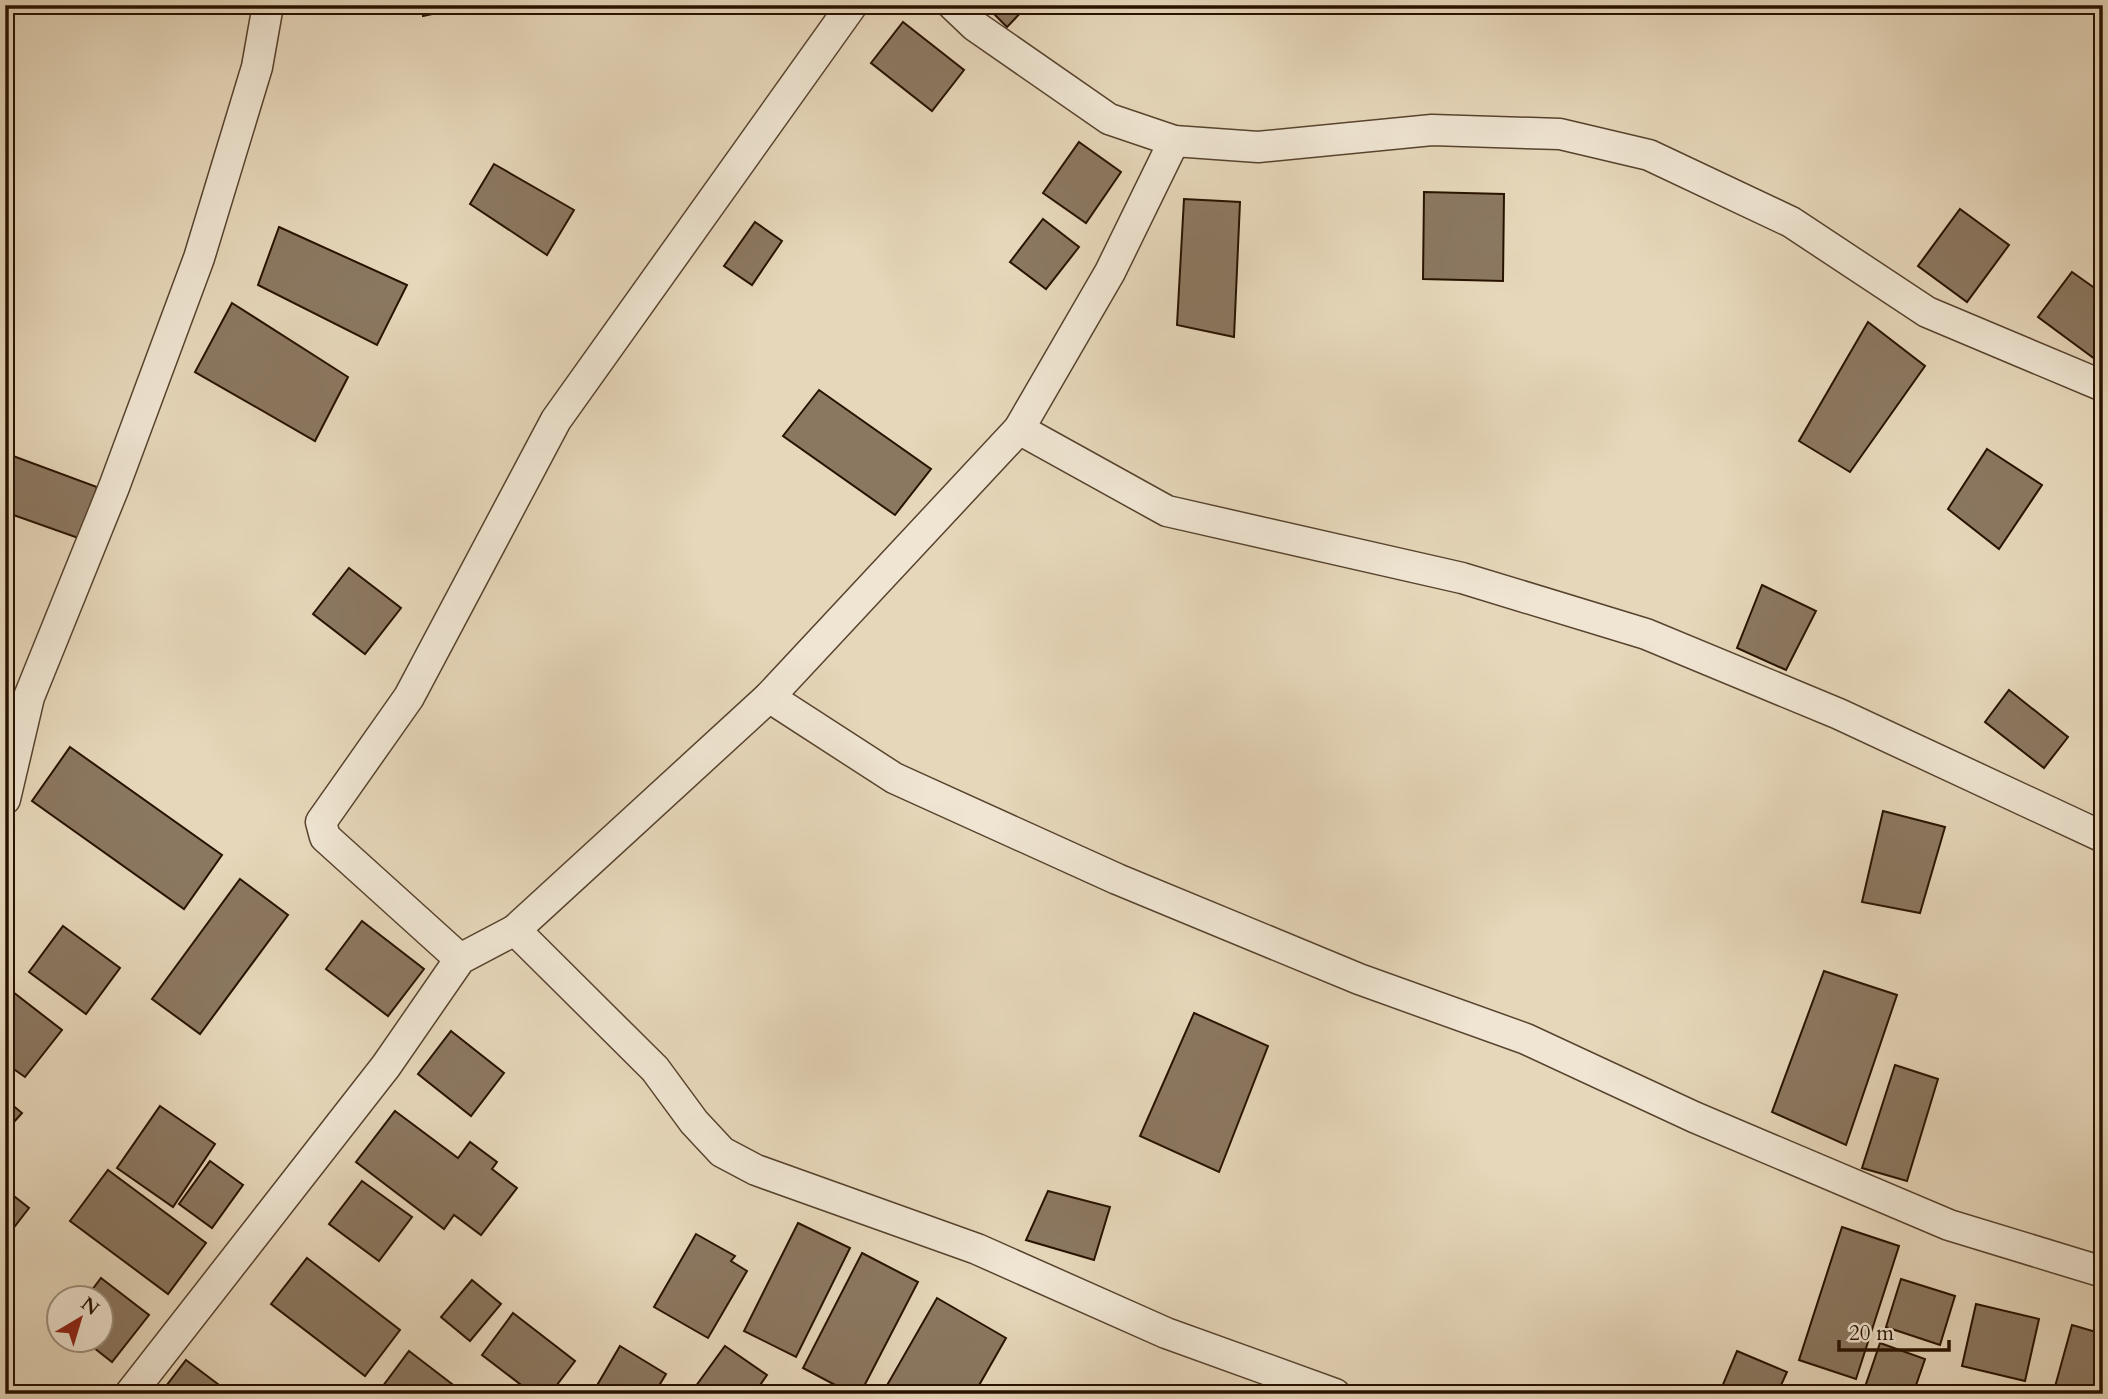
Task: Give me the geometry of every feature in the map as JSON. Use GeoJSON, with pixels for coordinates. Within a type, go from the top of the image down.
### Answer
{"type":"FeatureCollection","features":[{"type":"Feature","properties":{"kind":"street"},"geometry":{"type":"LineString","coordinates":[[5,799],[29,697],[114,487],[199,258],[257,67],[268,5]]}},
{"type":"Feature","properties":{"kind":"street"},"geometry":{"type":"LineString","coordinates":[[460,959],[325,837],[321,822],[409,697],[556,420],[852,5]]}},
{"type":"Feature","properties":{"kind":"street"},"geometry":{"type":"LineString","coordinates":[[953,5],[975,26],[1109,119],[1174,141],[1258,147],[1445,130],[1560,134],[1649,155],[1791,222],[1927,312],[2103,386]]}},
{"type":"Feature","properties":{"kind":"street"},"geometry":{"type":"LineString","coordinates":[[130,1394],[386,1066],[460,959],[515,930],[769,697],[1019,429],[1110,272],[1174,141]]}},
{"type":"Feature","properties":{"kind":"street"},"geometry":{"type":"LineString","coordinates":[[1019,429],[1167,511],[1462,578],[1646,634],[1839,714],[2103,837]]}},
{"type":"Feature","properties":{"kind":"street"},"geometry":{"type":"LineString","coordinates":[[769,697],[894,778],[1117,880],[1359,979],[1526,1039],[1694,1117],[1949,1225],[2103,1272]]}},
{"type":"Feature","properties":{"kind":"street"},"geometry":{"type":"LineString","coordinates":[[515,930],[656,1069],[694,1122],[722,1152],[755,1170],[977,1249],[1166,1333],[1335,1394]]}},
{"type":"Feature","properties":{"kind":"building"},"geometry":{"type":"Polygon","coordinates":[[[422,5],[474,5],[423,16],[422,5]]]}},
{"type":"Feature","properties":{"kind":"building"},"geometry":{"type":"Polygon","coordinates":[[[985,5],[1028,5],[1007,27],[985,5]]]}},
{"type":"Feature","properties":{"kind":"building"},"geometry":{"type":"Polygon","coordinates":[[[903,22],[964,70],[932,111],[871,63],[903,22]]]}},
{"type":"Feature","properties":{"kind":"building"},"geometry":{"type":"Polygon","coordinates":[[[1079,142],[1121,172],[1086,223],[1043,193],[1079,142]]]}},
{"type":"Feature","properties":{"kind":"building"},"geometry":{"type":"Polygon","coordinates":[[[494,164],[574,210],[547,255],[470,204],[494,164]]]}},
{"type":"Feature","properties":{"kind":"building"},"geometry":{"type":"Polygon","coordinates":[[[1424,192],[1504,194],[1503,281],[1423,279],[1424,192]]]}},
{"type":"Feature","properties":{"kind":"building"},"geometry":{"type":"Polygon","coordinates":[[[1184,199],[1240,202],[1234,337],[1177,325],[1184,199]]]}},
{"type":"Feature","properties":{"kind":"building"},"geometry":{"type":"Polygon","coordinates":[[[1960,209],[2009,245],[1967,302],[1918,266],[1960,209]]]}},
{"type":"Feature","properties":{"kind":"building"},"geometry":{"type":"Polygon","coordinates":[[[1043,219],[1079,247],[1046,289],[1010,262],[1043,219]]]}},
{"type":"Feature","properties":{"kind":"building"},"geometry":{"type":"Polygon","coordinates":[[[755,222],[782,241],[752,285],[724,266],[755,222]]]}},
{"type":"Feature","properties":{"kind":"building"},"geometry":{"type":"Polygon","coordinates":[[[279,227],[407,285],[377,345],[258,285],[279,227]]]}},
{"type":"Feature","properties":{"kind":"building"},"geometry":{"type":"Polygon","coordinates":[[[2072,272],[2103,294],[2103,365],[2038,317],[2072,272]]]}},
{"type":"Feature","properties":{"kind":"building"},"geometry":{"type":"Polygon","coordinates":[[[232,303],[348,377],[315,441],[195,372],[232,303]]]}},
{"type":"Feature","properties":{"kind":"building"},"geometry":{"type":"Polygon","coordinates":[[[1868,322],[1925,366],[1850,472],[1799,441],[1868,322]]]}},
{"type":"Feature","properties":{"kind":"building"},"geometry":{"type":"Polygon","coordinates":[[[819,390],[931,469],[895,515],[783,436],[819,390]]]}},
{"type":"Feature","properties":{"kind":"building"},"geometry":{"type":"Polygon","coordinates":[[[1987,449],[2042,485],[1999,549],[1948,509],[1987,449]]]}},
{"type":"Feature","properties":{"kind":"building"},"geometry":{"type":"Polygon","coordinates":[[[5,453],[97,487],[81,539],[5,512],[5,453]]]}},
{"type":"Feature","properties":{"kind":"building"},"geometry":{"type":"Polygon","coordinates":[[[349,568],[401,608],[365,654],[313,614],[349,568]]]}},
{"type":"Feature","properties":{"kind":"building"},"geometry":{"type":"Polygon","coordinates":[[[1762,585],[1816,611],[1786,670],[1737,648],[1762,585]]]}},
{"type":"Feature","properties":{"kind":"building"},"geometry":{"type":"Polygon","coordinates":[[[2009,690],[2068,737],[2044,768],[1985,722],[2009,690]]]}},
{"type":"Feature","properties":{"kind":"building"},"geometry":{"type":"Polygon","coordinates":[[[70,747],[222,855],[184,909],[32,801],[70,747]]]}},
{"type":"Feature","properties":{"kind":"building"},"geometry":{"type":"Polygon","coordinates":[[[1883,811],[1945,827],[1920,913],[1862,902],[1883,811]]]}},
{"type":"Feature","properties":{"kind":"building"},"geometry":{"type":"Polygon","coordinates":[[[240,879],[288,915],[200,1034],[152,999],[240,879]]]}},
{"type":"Feature","properties":{"kind":"building"},"geometry":{"type":"Polygon","coordinates":[[[362,921],[424,969],[388,1016],[326,969],[362,921]]]}},
{"type":"Feature","properties":{"kind":"building"},"geometry":{"type":"Polygon","coordinates":[[[63,926],[120,968],[86,1014],[29,972],[63,926]]]}},
{"type":"Feature","properties":{"kind":"building"},"geometry":{"type":"Polygon","coordinates":[[[1824,971],[1897,995],[1846,1145],[1772,1112],[1824,971]]]}},
{"type":"Feature","properties":{"kind":"building"},"geometry":{"type":"Polygon","coordinates":[[[13,992],[62,1030],[25,1077],[5,1063],[5,1002],[13,992]]]}},
{"type":"Feature","properties":{"kind":"building"},"geometry":{"type":"Polygon","coordinates":[[[1194,1013],[1268,1046],[1219,1172],[1140,1136],[1194,1013]]]}},
{"type":"Feature","properties":{"kind":"building"},"geometry":{"type":"Polygon","coordinates":[[[451,1031],[504,1073],[471,1116],[418,1074],[451,1031]]]}},
{"type":"Feature","properties":{"kind":"building"},"geometry":{"type":"Polygon","coordinates":[[[1895,1065],[1938,1079],[1907,1181],[1862,1168],[1895,1065]]]}},
{"type":"Feature","properties":{"kind":"building"},"geometry":{"type":"Polygon","coordinates":[[[5,1099],[22,1113],[5,1132],[5,1099]]]}},
{"type":"Feature","properties":{"kind":"building"},"geometry":{"type":"Polygon","coordinates":[[[160,1106],[215,1144],[173,1207],[117,1168],[160,1106]]]}},
{"type":"Feature","properties":{"kind":"building"},"geometry":{"type":"Polygon","coordinates":[[[395,1111],[458,1158],[470,1142],[497,1162],[492,1169],[517,1188],[481,1235],[454,1215],[444,1229],[356,1162],[395,1111]]]}},
{"type":"Feature","properties":{"kind":"building"},"geometry":{"type":"Polygon","coordinates":[[[210,1161],[243,1185],[212,1228],[179,1204],[210,1161]]]}},
{"type":"Feature","properties":{"kind":"building"},"geometry":{"type":"Polygon","coordinates":[[[108,1170],[206,1243],[168,1294],[70,1221],[108,1170]]]}},
{"type":"Feature","properties":{"kind":"building"},"geometry":{"type":"Polygon","coordinates":[[[362,1181],[412,1217],[379,1261],[329,1224],[362,1181]]]}},
{"type":"Feature","properties":{"kind":"building"},"geometry":{"type":"Polygon","coordinates":[[[5,1189],[29,1208],[5,1239],[5,1189]]]}},
{"type":"Feature","properties":{"kind":"building"},"geometry":{"type":"Polygon","coordinates":[[[1048,1191],[1110,1207],[1094,1260],[1026,1240],[1048,1191]]]}},
{"type":"Feature","properties":{"kind":"building"},"geometry":{"type":"Polygon","coordinates":[[[798,1223],[850,1248],[796,1357],[744,1331],[798,1223]]]}},
{"type":"Feature","properties":{"kind":"building"},"geometry":{"type":"Polygon","coordinates":[[[1842,1227],[1899,1246],[1856,1379],[1799,1360],[1842,1227]]]}},
{"type":"Feature","properties":{"kind":"building"},"geometry":{"type":"Polygon","coordinates":[[[696,1234],[735,1256],[731,1261],[747,1271],[708,1338],[654,1307],[696,1234]]]}},
{"type":"Feature","properties":{"kind":"building"},"geometry":{"type":"Polygon","coordinates":[[[862,1253],[918,1282],[860,1394],[852,1394],[803,1368],[862,1253]]]}},
{"type":"Feature","properties":{"kind":"building"},"geometry":{"type":"Polygon","coordinates":[[[307,1258],[400,1330],[365,1376],[271,1304],[307,1258]]]}},
{"type":"Feature","properties":{"kind":"building"},"geometry":{"type":"Polygon","coordinates":[[[101,1278],[109,1284],[96,1284],[101,1278]]]}},
{"type":"Feature","properties":{"kind":"building"},"geometry":{"type":"Polygon","coordinates":[[[1901,1279],[1955,1296],[1940,1345],[1886,1327],[1901,1279]]]}},
{"type":"Feature","properties":{"kind":"building"},"geometry":{"type":"Polygon","coordinates":[[[472,1280],[501,1304],[470,1341],[441,1317],[472,1280]]]}},
{"type":"Feature","properties":{"kind":"building"},"geometry":{"type":"Polygon","coordinates":[[[116,1290],[149,1315],[112,1362],[102,1354],[116,1354],[116,1290]]]}},
{"type":"Feature","properties":{"kind":"building"},"geometry":{"type":"Polygon","coordinates":[[[937,1298],[1006,1338],[974,1394],[882,1394],[937,1298]]]}},
{"type":"Feature","properties":{"kind":"building"},"geometry":{"type":"Polygon","coordinates":[[[1976,1304],[2039,1319],[2025,1381],[1962,1366],[1976,1304]]]}},
{"type":"Feature","properties":{"kind":"building"},"geometry":{"type":"Polygon","coordinates":[[[513,1313],[575,1361],[550,1394],[533,1394],[482,1355],[513,1313]]]}},
{"type":"Feature","properties":{"kind":"building"},"geometry":{"type":"Polygon","coordinates":[[[2072,1325],[2103,1334],[2103,1394],[2053,1394],[2072,1325]]]}},
{"type":"Feature","properties":{"kind":"building"},"geometry":{"type":"Polygon","coordinates":[[[1880,1343],[1925,1359],[1913,1394],[1874,1394],[1864,1390],[1880,1343]]]}},
{"type":"Feature","properties":{"kind":"building"},"geometry":{"type":"Polygon","coordinates":[[[620,1346],[666,1374],[654,1394],[592,1394],[620,1346]]]}},
{"type":"Feature","properties":{"kind":"building"},"geometry":{"type":"Polygon","coordinates":[[[725,1346],[767,1375],[754,1394],[698,1394],[693,1390],[725,1346]]]}},
{"type":"Feature","properties":{"kind":"building"},"geometry":{"type":"Polygon","coordinates":[[[409,1351],[465,1394],[377,1394],[409,1351]]]}},
{"type":"Feature","properties":{"kind":"building"},"geometry":{"type":"Polygon","coordinates":[[[1737,1351],[1787,1372],[1777,1394],[1719,1394],[1737,1351]]]}},
{"type":"Feature","properties":{"kind":"building"},"geometry":{"type":"Polygon","coordinates":[[[186,1360],[231,1394],[160,1394],[186,1360]]]}}]}
